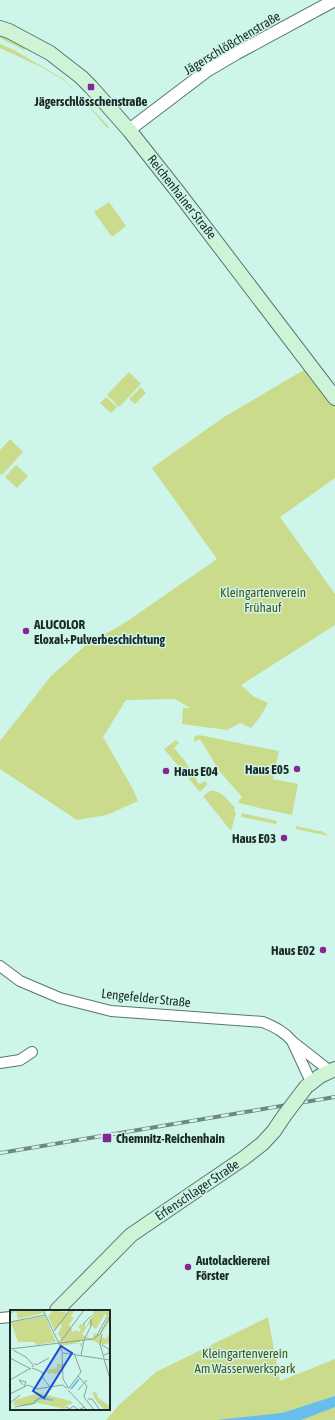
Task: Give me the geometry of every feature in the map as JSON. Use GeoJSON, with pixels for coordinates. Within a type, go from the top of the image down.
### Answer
{"type":"FeatureCollection","features":[{"type":"Feature","properties":{"kind":"main road","name":"Reichenhainer Straße"},"geometry":{"type":"LineString","coordinates":[[0,28],[9,31],[50,53],[86,82],[129,130],[189,205],[335,398]]}},
{"type":"Feature","properties":{"kind":"main road","name":"Erfenschlager Straße"},"geometry":{"type":"LineString","coordinates":[[55,1310],[131,1235],[244,1158],[262,1144],[274,1131],[308,1084],[332,1070]]}},
{"type":"Feature","properties":{"kind":"street","name":"Jägerschlößchenstraße"},"geometry":{"type":"LineString","coordinates":[[129,130],[208,70],[335,0]]}},
{"type":"Feature","properties":{"kind":"street","name":"Lengefelder Straße"},"geometry":{"type":"LineString","coordinates":[[0,966],[20,981],[60,998],[111,1011],[263,1022],[277,1028],[292,1041],[332,1070]]}},
{"type":"Feature","properties":{"kind":"street","name":"Lengefelder Straße"},"geometry":{"type":"LineString","coordinates":[[292,1041],[308,1084]]}},
{"type":"Feature","properties":{"kind":"street"},"geometry":{"type":"LineString","coordinates":[[0,1063],[20,1060],[32,1052]]}},
{"type":"Feature","properties":{"kind":"street"},"geometry":{"type":"LineString","coordinates":[[0,1318],[10,1316]]}},
{"type":"Feature","properties":{"kind":"green space"},"geometry":{"type":"Polygon","coordinates":[[[0,35],[26,47],[24,50],[0,38],[0,35]]]}},
{"type":"Feature","properties":{"kind":"green space"},"geometry":{"type":"Polygon","coordinates":[[[0,44],[14,50],[65,80],[80,96],[65,81],[41,67],[0,48],[0,44]]]}},
{"type":"Feature","properties":{"kind":"green space"},"geometry":{"type":"Polygon","coordinates":[[[82,98],[109,127],[107,128],[82,98]]]}},
{"type":"Feature","properties":{"kind":"green space"},"geometry":{"type":"Polygon","coordinates":[[[109,202],[126,226],[112,237],[94,212],[109,202]]]}},
{"type":"Feature","properties":{"kind":"green space","name":"Kleingartenverein Frühauf"},"geometry":{"type":"Polygon","coordinates":[[[309,367],[335,401],[335,478],[280,517],[335,594],[335,625],[241,685],[253,696],[268,703],[260,717],[251,728],[240,723],[227,730],[182,724],[183,708],[190,708],[175,699],[126,700],[103,737],[133,789],[138,801],[107,815],[77,820],[0,769],[0,741],[51,676],[86,645],[126,622],[217,559],[152,468],[224,417],[309,367]]]}},
{"type":"Feature","properties":{"kind":"green space"},"geometry":{"type":"Polygon","coordinates":[[[129,372],[141,384],[119,407],[107,395],[129,372]]]}},
{"type":"Feature","properties":{"kind":"green space"},"geometry":{"type":"Polygon","coordinates":[[[141,387],[146,393],[135,404],[129,399],[141,387]]]}},
{"type":"Feature","properties":{"kind":"green space"},"geometry":{"type":"Polygon","coordinates":[[[106,397],[117,407],[111,413],[100,403],[106,397]]]}},
{"type":"Feature","properties":{"kind":"green space"},"geometry":{"type":"Polygon","coordinates":[[[10,439],[23,452],[2,475],[0,473],[0,450],[10,439]]]}},
{"type":"Feature","properties":{"kind":"green space"},"geometry":{"type":"Polygon","coordinates":[[[16,465],[28,476],[17,488],[5,477],[16,465]]]}},
{"type":"Feature","properties":{"kind":"green space"},"geometry":{"type":"Polygon","coordinates":[[[199,735],[279,751],[273,779],[298,784],[292,815],[238,802],[242,797],[220,772],[200,739],[194,742],[194,737],[199,735]]]}},
{"type":"Feature","properties":{"kind":"green space"},"geometry":{"type":"Polygon","coordinates":[[[176,740],[179,743],[174,748],[185,761],[199,784],[205,781],[207,783],[200,792],[164,749],[176,740]]]}},
{"type":"Feature","properties":{"kind":"green space"},"geometry":{"type":"Polygon","coordinates":[[[210,791],[221,794],[235,808],[234,811],[236,813],[231,831],[203,796],[210,791]]]}},
{"type":"Feature","properties":{"kind":"green space"},"geometry":{"type":"Polygon","coordinates":[[[242,813],[277,821],[276,824],[241,817],[242,813]]]}},
{"type":"Feature","properties":{"kind":"green space"},"geometry":{"type":"Polygon","coordinates":[[[296,826],[321,831],[329,836],[296,829],[296,826]]]}},
{"type":"Feature","properties":{"kind":"green space","name":"Kleingartenverein Am Wasserwerkspark"},"geometry":{"type":"Polygon","coordinates":[[[268,1317],[280,1381],[335,1359],[335,1420],[106,1420],[119,1405],[156,1372],[268,1317]]]}},
{"type":"Feature","properties":{"kind":"water"},"geometry":{"type":"Polygon","coordinates":[[[335,1396],[335,1407],[301,1420],[216,1420],[282,1413],[335,1396]]]}},
{"type":"Feature","properties":{"kind":"railway"},"geometry":{"type":"LineString","coordinates":[[0,1153],[335,1097]]}},
{"type":"Feature","properties":{"kind":"place","name":"Jägerschlösschenstraße"},"geometry":{"type":"Point","coordinates":[91,87]}},
{"type":"Feature","properties":{"kind":"place","name":"ALUCOLOR Eloxal+Pulverbeschichtung"},"geometry":{"type":"Point","coordinates":[26,631]}},
{"type":"Feature","properties":{"kind":"place","name":"Haus E05"},"geometry":{"type":"Point","coordinates":[297,769]}},
{"type":"Feature","properties":{"kind":"place","name":"Haus E04"},"geometry":{"type":"Point","coordinates":[166,771]}},
{"type":"Feature","properties":{"kind":"place","name":"Haus E03"},"geometry":{"type":"Point","coordinates":[284,838]}},
{"type":"Feature","properties":{"kind":"place","name":"Haus E02"},"geometry":{"type":"Point","coordinates":[323,950]}},
{"type":"Feature","properties":{"kind":"place","name":"Chemnitz-Reichenhain"},"geometry":{"type":"Point","coordinates":[107,1138]}},
{"type":"Feature","properties":{"kind":"place","name":"Autolackiererei Förster"},"geometry":{"type":"Point","coordinates":[188,1267]}}]}
